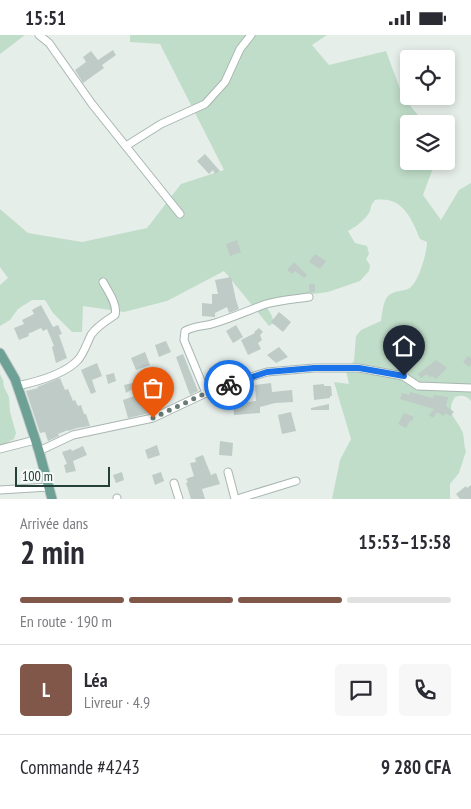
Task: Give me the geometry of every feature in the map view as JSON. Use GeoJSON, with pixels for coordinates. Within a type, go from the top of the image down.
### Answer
{"type":"FeatureCollection","features":[{"type":"Feature","properties":{"kind":"main road"},"geometry":{"type":"LineString","coordinates":[[0,353],[15,379],[39,451],[52,499]]}},
{"type":"Feature","properties":{"kind":"street"},"geometry":{"type":"LineString","coordinates":[[40,35],[48,43],[92,105],[180,214]]}},
{"type":"Feature","properties":{"kind":"street"},"geometry":{"type":"LineString","coordinates":[[126,146],[161,124],[205,105],[224,82],[240,49],[250,35]]}},
{"type":"Feature","properties":{"kind":"street"},"geometry":{"type":"LineString","coordinates":[[17,386],[44,379],[69,367],[79,359],[92,335],[100,325],[116,315],[117,311],[103,282]]}},
{"type":"Feature","properties":{"kind":"street"},"geometry":{"type":"LineString","coordinates":[[206,393],[184,340],[185,331],[192,327],[209,325],[230,319],[268,304],[308,297]]}},
{"type":"Feature","properties":{"kind":"street"},"geometry":{"type":"LineString","coordinates":[[39,451],[73,435],[153,418],[206,393],[267,372],[314,368],[359,368],[404,376],[418,387],[471,388]]}},
{"type":"Feature","properties":{"kind":"street"},"geometry":{"type":"LineString","coordinates":[[0,449],[35,441]]}},
{"type":"Feature","properties":{"kind":"street"},"geometry":{"type":"LineString","coordinates":[[228,472],[236,499],[296,481]]}},
{"type":"Feature","properties":{"kind":"street"},"geometry":{"type":"LineString","coordinates":[[174,483],[179,499]]}},
{"type":"Feature","properties":{"kind":"street"},"geometry":{"type":"LineString","coordinates":[[0,490],[49,487]]}},
{"type":"Feature","properties":{"kind":"green space"},"geometry":{"type":"Polygon","coordinates":[[[0,35],[25,35],[0,54],[0,35]]]}},
{"type":"Feature","properties":{"kind":"green space"},"geometry":{"type":"Polygon","coordinates":[[[130,35],[327,35],[312,45],[329,65],[386,51],[400,89],[400,105],[410,105],[418,115],[400,115],[400,170],[432,170],[423,195],[441,220],[459,190],[471,183],[471,401],[464,396],[455,397],[451,407],[452,415],[463,433],[466,451],[459,473],[450,484],[450,499],[332,499],[340,460],[351,439],[334,382],[349,384],[346,371],[354,361],[356,336],[361,330],[381,321],[384,304],[389,295],[412,286],[421,268],[425,253],[427,242],[420,239],[409,216],[399,205],[392,201],[375,200],[366,217],[348,231],[355,243],[367,246],[369,254],[366,259],[370,265],[369,271],[360,281],[328,292],[291,297],[283,305],[265,304],[274,323],[269,326],[224,271],[167,301],[124,312],[83,306],[82,332],[72,332],[53,313],[45,300],[32,300],[18,309],[10,320],[0,326],[0,285],[8,278],[0,267],[0,209],[28,233],[82,242],[147,228],[181,184],[224,170],[160,44],[130,42],[130,35]]]}},
{"type":"Feature","properties":{"kind":"green space"},"geometry":{"type":"Polygon","coordinates":[[[0,374],[9,397],[10,412],[16,433],[14,439],[0,446],[0,374]]]}},
{"type":"Feature","properties":{"kind":"building"},"geometry":{"type":"Polygon","coordinates":[[[113,50],[116,55],[102,65],[104,68],[83,83],[75,70],[86,62],[83,57],[91,51],[98,60],[113,50]]]}},
{"type":"Feature","properties":{"kind":"building"},"geometry":{"type":"Polygon","coordinates":[[[205,154],[220,171],[215,174],[213,170],[209,174],[197,161],[205,154]]]}},
{"type":"Feature","properties":{"kind":"building"},"geometry":{"type":"Polygon","coordinates":[[[237,240],[241,252],[230,256],[226,244],[237,240]]]}},
{"type":"Feature","properties":{"kind":"building"},"geometry":{"type":"Polygon","coordinates":[[[315,254],[326,261],[320,269],[309,262],[315,254]]]}},
{"type":"Feature","properties":{"kind":"building"},"geometry":{"type":"Polygon","coordinates":[[[294,262],[307,275],[304,278],[295,271],[292,274],[287,270],[294,262]]]}},
{"type":"Feature","properties":{"kind":"building"},"geometry":{"type":"Polygon","coordinates":[[[231,277],[239,309],[229,313],[227,307],[215,313],[215,317],[202,316],[202,303],[212,304],[212,294],[218,294],[215,280],[231,277]]]}},
{"type":"Feature","properties":{"kind":"building"},"geometry":{"type":"Polygon","coordinates":[[[309,284],[315,284],[315,292],[309,292],[309,284]]]}},
{"type":"Feature","properties":{"kind":"building"},"geometry":{"type":"Polygon","coordinates":[[[41,305],[53,327],[58,325],[62,334],[59,335],[67,358],[56,363],[52,347],[54,346],[47,329],[43,331],[41,328],[19,340],[14,328],[24,324],[22,320],[34,314],[32,310],[41,305]]]}},
{"type":"Feature","properties":{"kind":"building"},"geometry":{"type":"Polygon","coordinates":[[[279,312],[291,322],[283,332],[271,322],[279,312]]]}},
{"type":"Feature","properties":{"kind":"building"},"geometry":{"type":"Polygon","coordinates":[[[236,325],[243,337],[233,343],[226,331],[236,325]]]}},
{"type":"Feature","properties":{"kind":"building"},"geometry":{"type":"Polygon","coordinates":[[[259,328],[263,332],[260,335],[262,340],[258,343],[261,349],[248,355],[241,340],[255,333],[259,328]]]}},
{"type":"Feature","properties":{"kind":"building"},"geometry":{"type":"Polygon","coordinates":[[[166,341],[171,352],[159,357],[155,345],[166,341]]]}},
{"type":"Feature","properties":{"kind":"building"},"geometry":{"type":"Polygon","coordinates":[[[279,347],[288,357],[276,363],[267,355],[279,347]]]}},
{"type":"Feature","properties":{"kind":"building"},"geometry":{"type":"Polygon","coordinates":[[[145,352],[150,365],[136,370],[131,358],[145,352]]]}},
{"type":"Feature","properties":{"kind":"building"},"geometry":{"type":"Polygon","coordinates":[[[183,354],[198,391],[190,395],[176,357],[183,354]]]}},
{"type":"Feature","properties":{"kind":"building"},"geometry":{"type":"Polygon","coordinates":[[[468,356],[471,358],[469,367],[463,362],[468,356]]]}},
{"type":"Feature","properties":{"kind":"building"},"geometry":{"type":"Polygon","coordinates":[[[436,360],[447,368],[436,379],[432,376],[430,378],[427,374],[421,378],[418,374],[436,360]]]}},
{"type":"Feature","properties":{"kind":"building"},"geometry":{"type":"Polygon","coordinates":[[[97,363],[102,376],[92,380],[96,392],[91,394],[81,370],[97,363]]]}},
{"type":"Feature","properties":{"kind":"building"},"geometry":{"type":"Polygon","coordinates":[[[219,366],[223,381],[210,384],[209,368],[219,366]]]}},
{"type":"Feature","properties":{"kind":"building"},"geometry":{"type":"Polygon","coordinates":[[[114,373],[116,381],[108,384],[106,375],[114,373]]]}},
{"type":"Feature","properties":{"kind":"building"},"geometry":{"type":"Polygon","coordinates":[[[60,378],[65,390],[68,389],[73,401],[75,400],[78,406],[81,405],[90,426],[68,430],[48,441],[45,432],[40,433],[26,391],[60,378]]]}},
{"type":"Feature","properties":{"kind":"building"},"geometry":{"type":"Polygon","coordinates":[[[146,381],[126,393],[124,385],[146,381]]]}},
{"type":"Feature","properties":{"kind":"building"},"geometry":{"type":"Polygon","coordinates":[[[271,383],[272,392],[292,390],[293,402],[275,403],[260,407],[260,413],[234,415],[233,404],[256,401],[255,385],[271,383]]]}},
{"type":"Feature","properties":{"kind":"building"},"geometry":{"type":"Polygon","coordinates":[[[324,384],[324,386],[331,386],[332,396],[330,398],[314,400],[313,385],[324,384]]]}},
{"type":"Feature","properties":{"kind":"building"},"geometry":{"type":"Polygon","coordinates":[[[410,392],[433,398],[434,395],[448,397],[446,406],[454,412],[450,416],[446,413],[444,416],[437,412],[433,418],[429,415],[434,409],[400,399],[402,393],[409,395],[410,392]]]}},
{"type":"Feature","properties":{"kind":"building"},"geometry":{"type":"Polygon","coordinates":[[[143,393],[150,413],[128,418],[123,400],[143,393]]]}},
{"type":"Feature","properties":{"kind":"building"},"geometry":{"type":"Polygon","coordinates":[[[329,404],[329,410],[311,410],[311,408],[329,404]]]}},
{"type":"Feature","properties":{"kind":"building"},"geometry":{"type":"Polygon","coordinates":[[[291,412],[296,431],[282,434],[278,415],[291,412]]]}},
{"type":"Feature","properties":{"kind":"building"},"geometry":{"type":"Polygon","coordinates":[[[404,413],[414,417],[406,428],[398,424],[404,413]]]}},
{"type":"Feature","properties":{"kind":"building"},"geometry":{"type":"Polygon","coordinates":[[[220,441],[233,443],[232,456],[219,455],[220,441]]]}},
{"type":"Feature","properties":{"kind":"building"},"geometry":{"type":"Polygon","coordinates":[[[157,445],[160,455],[148,459],[145,450],[157,445]]]}},
{"type":"Feature","properties":{"kind":"building"},"geometry":{"type":"Polygon","coordinates":[[[83,446],[87,455],[73,461],[76,471],[66,473],[64,465],[67,464],[62,452],[71,449],[72,451],[83,446]]]}},
{"type":"Feature","properties":{"kind":"building"},"geometry":{"type":"Polygon","coordinates":[[[203,455],[211,475],[216,473],[220,484],[202,489],[205,499],[191,499],[186,483],[188,482],[186,479],[194,476],[190,463],[196,462],[195,458],[203,455]]]}},
{"type":"Feature","properties":{"kind":"building"},"geometry":{"type":"Polygon","coordinates":[[[122,472],[124,480],[116,483],[113,475],[122,472]]]}},
{"type":"Feature","properties":{"kind":"building"},"geometry":{"type":"Polygon","coordinates":[[[161,472],[164,481],[155,485],[152,475],[161,472]]]}},
{"type":"Feature","properties":{"kind":"building"},"geometry":{"type":"Polygon","coordinates":[[[471,485],[471,499],[460,499],[456,494],[466,486],[467,488],[471,485]]]}},
{"type":"Feature","properties":{"kind":"way so far"},"geometry":{"type":"LineString","coordinates":[[153,418],[206,393],[229,385]]}},
{"type":"Feature","properties":{"kind":"route"},"geometry":{"type":"LineString","coordinates":[[229,385],[267,372],[314,368],[359,368],[404,376]]}}]}
